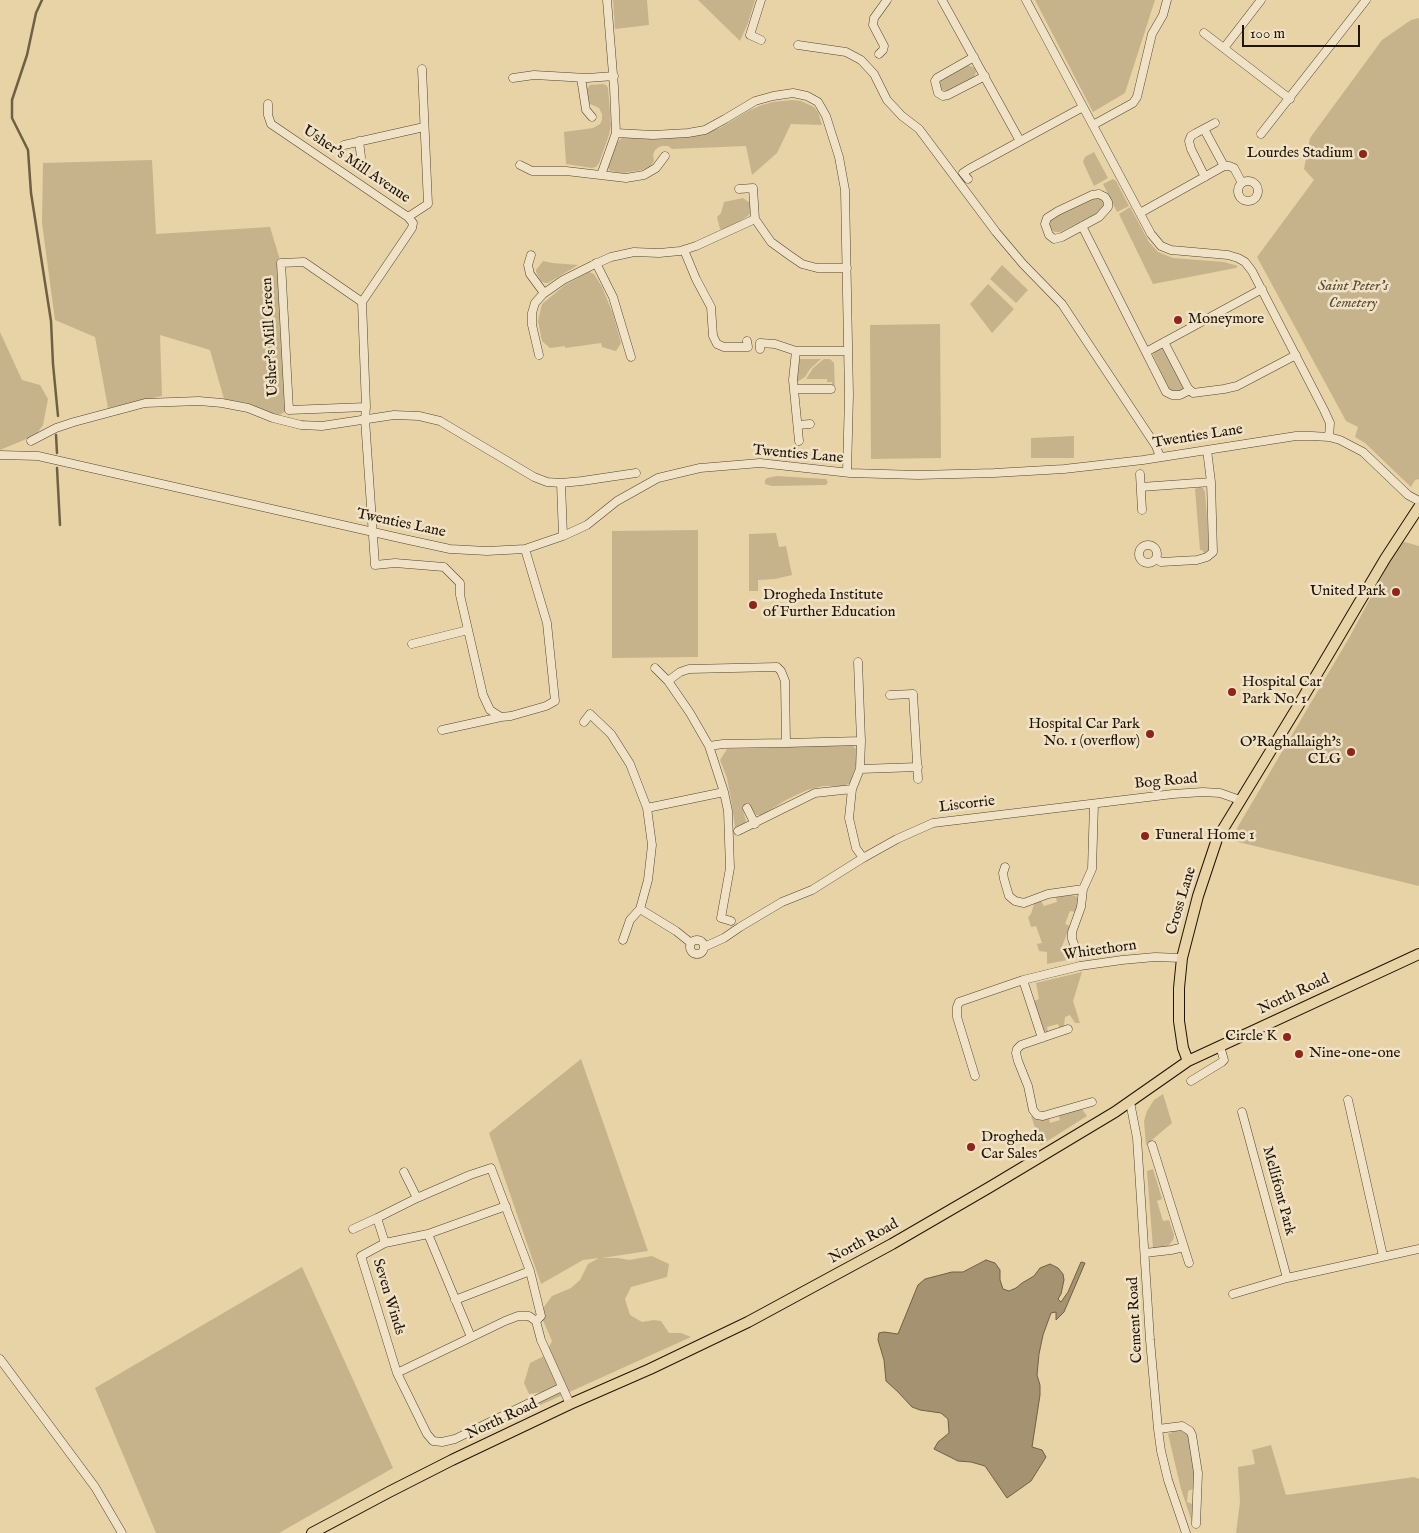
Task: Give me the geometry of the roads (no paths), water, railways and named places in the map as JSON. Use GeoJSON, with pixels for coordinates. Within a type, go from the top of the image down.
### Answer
{"type":"FeatureCollection","features":[{"type":"Feature","properties":{"kind":"main road","name":"Cross Lane"},"geometry":{"type":"LineString","coordinates":[[1188,1061],[1183,1048],[1179,1021],[1179,988],[1182,958],[1198,896],[1217,839],[1294,714],[1385,559],[1419,506]]}},
{"type":"Feature","properties":{"kind":"main road","name":"North Road"},"geometry":{"type":"LineString","coordinates":[[312,1533],[436,1468],[748,1322],[822,1283],[990,1187],[1115,1112],[1188,1061],[1419,954]]}},
{"type":"Feature","properties":{"kind":"street"},"geometry":{"type":"LineString","coordinates":[[601,175],[616,133],[614,76],[607,0]]}},
{"type":"Feature","properties":{"kind":"street"},"geometry":{"type":"LineString","coordinates":[[761,0],[750,35],[761,40]]}},
{"type":"Feature","properties":{"kind":"street"},"geometry":{"type":"LineString","coordinates":[[879,54],[884,46],[873,25],[874,18],[887,0]]}},
{"type":"Feature","properties":{"kind":"street"},"geometry":{"type":"LineString","coordinates":[[942,0],[1020,141]]}},
{"type":"Feature","properties":{"kind":"street"},"geometry":{"type":"LineString","coordinates":[[1026,0],[1151,234],[1162,246],[1171,250],[1228,256],[1238,258],[1248,265],[1330,423],[1329,437]]}},
{"type":"Feature","properties":{"kind":"street"},"geometry":{"type":"LineString","coordinates":[[1093,125],[1133,103],[1137,97],[1152,34],[1164,15],[1167,0]]}},
{"type":"Feature","properties":{"kind":"street"},"geometry":{"type":"LineString","coordinates":[[1224,48],[1261,0]]}},
{"type":"Feature","properties":{"kind":"street"},"geometry":{"type":"LineString","coordinates":[[1261,134],[1366,0]]}},
{"type":"Feature","properties":{"kind":"street"},"geometry":{"type":"LineString","coordinates":[[1204,33],[1290,98]]}},
{"type":"Feature","properties":{"kind":"street"},"geometry":{"type":"LineString","coordinates":[[798,45],[846,52],[861,60],[874,74],[887,100],[919,130],[1022,264],[1062,304],[1156,446],[1160,457]]}},
{"type":"Feature","properties":{"kind":"street"},"geometry":{"type":"LineString","coordinates":[[974,57],[937,78],[935,82],[938,93],[943,96],[948,95],[985,76]]}},
{"type":"Feature","properties":{"kind":"street"},"geometry":{"type":"LineString","coordinates":[[408,217],[428,204],[422,69]]}},
{"type":"Feature","properties":{"kind":"street"},"geometry":{"type":"LineString","coordinates":[[513,78],[534,76],[581,78],[614,76]]}},
{"type":"Feature","properties":{"kind":"street"},"geometry":{"type":"LineString","coordinates":[[581,78],[586,110],[592,117]]}},
{"type":"Feature","properties":{"kind":"street"},"geometry":{"type":"LineString","coordinates":[[616,133],[653,135],[705,130],[726,120],[755,101],[773,96],[793,93],[807,96],[818,102],[826,116],[841,166],[845,190],[848,472]]}},
{"type":"Feature","properties":{"kind":"street","name":"Usher's Mill Avenue"},"geometry":{"type":"LineString","coordinates":[[268,104],[268,114],[272,124],[408,217],[413,223],[412,228],[362,302]]}},
{"type":"Feature","properties":{"kind":"street"},"geometry":{"type":"LineString","coordinates":[[968,180],[963,173],[1083,107]]}},
{"type":"Feature","properties":{"kind":"street"},"geometry":{"type":"LineString","coordinates":[[1205,177],[1190,149],[1189,141],[1191,136],[1215,123]]}},
{"type":"Feature","properties":{"kind":"street"},"geometry":{"type":"LineString","coordinates":[[344,144],[424,127]]}},
{"type":"Feature","properties":{"kind":"street"},"geometry":{"type":"LineString","coordinates":[[1204,129],[1224,166]]}},
{"type":"Feature","properties":{"kind":"street"},"geometry":{"type":"LineString","coordinates":[[359,141],[361,156]]}},
{"type":"Feature","properties":{"kind":"street"},"geometry":{"type":"LineString","coordinates":[[520,165],[532,171],[555,170],[626,178],[644,175],[656,168],[665,156]]}},
{"type":"Feature","properties":{"kind":"street"},"geometry":{"type":"LineString","coordinates":[[1140,213],[1224,166],[1234,168],[1242,183]]}},
{"type":"Feature","properties":{"kind":"street"},"geometry":{"type":"LineString","coordinates":[[739,189],[753,188],[755,219],[771,242],[802,264],[817,268],[847,268]]}},
{"type":"Feature","properties":{"kind":"street"},"geometry":{"type":"LineString","coordinates":[[1099,194],[1105,197],[1108,207],[1098,217],[1082,226],[1062,237],[1054,239],[1049,235],[1045,224],[1047,218],[1092,195],[1099,194]]}},
{"type":"Feature","properties":{"kind":"street"},"geometry":{"type":"LineString","coordinates":[[539,356],[532,325],[532,313],[536,303],[544,293],[563,280],[596,263],[634,252],[659,253],[684,250],[755,219]]}},
{"type":"Feature","properties":{"kind":"street"},"geometry":{"type":"LineString","coordinates":[[1082,226],[1166,392],[1172,396],[1180,395],[1190,390]]}},
{"type":"Feature","properties":{"kind":"street"},"geometry":{"type":"LineString","coordinates":[[684,250],[711,307],[713,336],[717,344],[724,347],[748,347],[747,341]]}},
{"type":"Feature","properties":{"kind":"street"},"geometry":{"type":"LineString","coordinates":[[531,255],[528,265],[530,274],[544,293]]}},
{"type":"Feature","properties":{"kind":"street","name":"Usher's Mill Green"},"geometry":{"type":"LineString","coordinates":[[362,302],[304,262],[280,263],[289,410],[366,407]]}},
{"type":"Feature","properties":{"kind":"street"},"geometry":{"type":"LineString","coordinates":[[596,263],[613,297],[631,357]]}},
{"type":"Feature","properties":{"kind":"street"},"geometry":{"type":"LineString","coordinates":[[1146,352],[1262,289]]}},
{"type":"Feature","properties":{"kind":"street"},"geometry":{"type":"LineString","coordinates":[[362,302],[365,419],[375,565],[395,562],[444,566],[460,583],[460,595],[484,698],[490,710],[501,717]]}},
{"type":"Feature","properties":{"kind":"street"},"geometry":{"type":"LineString","coordinates":[[1164,342],[1190,390],[1193,392],[1237,386],[1296,355]]}},
{"type":"Feature","properties":{"kind":"street"},"geometry":{"type":"LineString","coordinates":[[760,349],[760,343],[776,344],[796,351],[848,351]]}},
{"type":"Feature","properties":{"kind":"street"},"geometry":{"type":"LineString","coordinates":[[796,351],[793,380],[799,441]]}},
{"type":"Feature","properties":{"kind":"street"},"geometry":{"type":"LineString","coordinates":[[794,389],[831,389]]}},
{"type":"Feature","properties":{"kind":"street"},"geometry":{"type":"LineString","coordinates":[[31,441],[56,428],[145,403],[199,401],[248,408],[273,418],[315,426],[394,415],[419,416],[440,421],[534,477],[547,482],[561,483],[636,473]]}},
{"type":"Feature","properties":{"kind":"street"},"geometry":{"type":"LineString","coordinates":[[798,425],[810,424]]}},
{"type":"Feature","properties":{"kind":"street","name":"Twenties Lane"},"geometry":{"type":"LineString","coordinates":[[0,455],[38,456],[374,532],[450,548],[487,551],[525,549],[563,536],[587,525],[617,501],[637,488],[658,478],[700,468],[760,463],[848,472],[918,475],[994,473],[1064,469],[1160,457],[1296,436],[1329,437],[1364,452],[1408,495],[1419,501]]}},
{"type":"Feature","properties":{"kind":"street"},"geometry":{"type":"LineString","coordinates":[[1156,559],[1161,562],[1197,560],[1213,552],[1207,450]]}},
{"type":"Feature","properties":{"kind":"street"},"geometry":{"type":"LineString","coordinates":[[1140,474],[1142,510]]}},
{"type":"Feature","properties":{"kind":"street"},"geometry":{"type":"LineString","coordinates":[[1141,487],[1210,482]]}},
{"type":"Feature","properties":{"kind":"street"},"geometry":{"type":"LineString","coordinates":[[561,483],[563,536]]}},
{"type":"Feature","properties":{"kind":"street"},"geometry":{"type":"LineString","coordinates":[[442,730],[518,714],[546,706],[555,701],[547,623],[525,549]]}},
{"type":"Feature","properties":{"kind":"street"},"geometry":{"type":"LineString","coordinates":[[412,644],[468,630]]}},
{"type":"Feature","properties":{"kind":"street"},"geometry":{"type":"LineString","coordinates":[[858,662],[861,741],[860,769],[852,790],[849,818],[856,848],[862,858]]}},
{"type":"Feature","properties":{"kind":"street"},"geometry":{"type":"LineString","coordinates":[[668,681],[680,672],[688,669],[777,667],[785,681],[786,743]]}},
{"type":"Feature","properties":{"kind":"street"},"geometry":{"type":"LineString","coordinates":[[655,668],[668,681],[690,713],[709,746],[724,792],[728,819],[730,868],[721,918],[731,921]]}},
{"type":"Feature","properties":{"kind":"street"},"geometry":{"type":"LineString","coordinates":[[890,695],[913,694],[918,779]]}},
{"type":"Feature","properties":{"kind":"street"},"geometry":{"type":"LineString","coordinates":[[584,722],[590,714],[612,734],[630,764],[647,808],[652,845],[648,880],[640,908],[630,920],[623,940]]}},
{"type":"Feature","properties":{"kind":"street"},"geometry":{"type":"LineString","coordinates":[[709,746],[723,744],[861,741]]}},
{"type":"Feature","properties":{"kind":"street"},"geometry":{"type":"LineString","coordinates":[[860,769],[918,767]]}},
{"type":"Feature","properties":{"kind":"street"},"geometry":{"type":"LineString","coordinates":[[738,831],[815,792],[852,790]]}},
{"type":"Feature","properties":{"kind":"street"},"geometry":{"type":"LineString","coordinates":[[647,808],[724,792]]}},
{"type":"Feature","properties":{"kind":"street","name":"Bog Road"},"geometry":{"type":"LineString","coordinates":[[1094,804],[1165,794],[1203,792],[1220,793],[1240,800]]}},
{"type":"Feature","properties":{"kind":"street"},"geometry":{"type":"LineString","coordinates":[[1074,944],[1072,932],[1082,907],[1083,889],[1092,869],[1094,804]]}},
{"type":"Feature","properties":{"kind":"street","name":"Liscorrie"},"geometry":{"type":"LineString","coordinates":[[704,947],[724,938],[782,902],[812,890],[862,858],[897,839],[933,823],[1094,804]]}},
{"type":"Feature","properties":{"kind":"street"},"geometry":{"type":"LineString","coordinates":[[747,808],[755,824]]}},
{"type":"Feature","properties":{"kind":"street"},"geometry":{"type":"LineString","coordinates":[[1005,867],[1003,872],[1009,896],[1015,901],[1024,902],[1048,894],[1083,889]]}},
{"type":"Feature","properties":{"kind":"street"},"geometry":{"type":"LineString","coordinates":[[640,908],[691,943]]}},
{"type":"Feature","properties":{"kind":"street"},"geometry":{"type":"LineString","coordinates":[[695,940],[700,941],[704,947],[701,953],[695,954],[690,950],[691,943],[695,940]]}},
{"type":"Feature","properties":{"kind":"street","name":"Whitethorn"},"geometry":{"type":"LineString","coordinates":[[975,1076],[958,1017],[957,1007],[959,1002],[1023,980],[1080,966],[1114,961],[1182,958]]}},
{"type":"Feature","properties":{"kind":"street"},"geometry":{"type":"LineString","coordinates":[[1023,980],[1042,1038]]}},
{"type":"Feature","properties":{"kind":"street"},"geometry":{"type":"LineString","coordinates":[[1068,1029],[1021,1045],[1016,1053],[1028,1086],[1033,1110],[1037,1115],[1043,1116],[1092,1102]]}},
{"type":"Feature","properties":{"kind":"street"},"geometry":{"type":"LineString","coordinates":[[1191,1081],[1224,1060],[1220,1046]]}},
{"type":"Feature","properties":{"kind":"street"},"geometry":{"type":"LineString","coordinates":[[1348,1100],[1383,1256]]}},
{"type":"Feature","properties":{"kind":"street","name":"Cement Road"},"geometry":{"type":"LineString","coordinates":[[1130,1102],[1137,1138],[1158,1429],[1168,1480],[1186,1533]]}},
{"type":"Feature","properties":{"kind":"street","name":"Mellifont Park"},"geometry":{"type":"LineString","coordinates":[[1242,1112],[1287,1278]]}},
{"type":"Feature","properties":{"kind":"street"},"geometry":{"type":"LineString","coordinates":[[1152,1145],[1189,1263]]}},
{"type":"Feature","properties":{"kind":"street"},"geometry":{"type":"LineString","coordinates":[[352,1229],[470,1174],[491,1168],[530,1271],[541,1316],[536,1322]]}},
{"type":"Feature","properties":{"kind":"street"},"geometry":{"type":"LineString","coordinates":[[404,1172],[417,1198]]}},
{"type":"Feature","properties":{"kind":"street","name":"Seven Winds"},"geometry":{"type":"LineString","coordinates":[[506,1206],[428,1234],[386,1243],[361,1256],[397,1373],[427,1434],[433,1441],[442,1442],[455,1439],[562,1387]]}},
{"type":"Feature","properties":{"kind":"street","name":"Seven Winds"},"geometry":{"type":"LineString","coordinates":[[377,1218],[386,1243]]}},
{"type":"Feature","properties":{"kind":"street"},"geometry":{"type":"LineString","coordinates":[[428,1234],[471,1337]]}},
{"type":"Feature","properties":{"kind":"street"},"geometry":{"type":"LineString","coordinates":[[1145,1253],[1165,1252],[1184,1247]]}},
{"type":"Feature","properties":{"kind":"street"},"geometry":{"type":"LineString","coordinates":[[1233,1294],[1287,1278],[1419,1249]]}},
{"type":"Feature","properties":{"kind":"street"},"geometry":{"type":"LineString","coordinates":[[455,1300],[530,1271]]}},
{"type":"Feature","properties":{"kind":"street"},"geometry":{"type":"LineString","coordinates":[[397,1373],[505,1321],[518,1316],[529,1316],[536,1322],[541,1340],[570,1404]]}},
{"type":"Feature","properties":{"kind":"street"},"geometry":{"type":"LineString","coordinates":[[0,1359],[95,1487],[122,1533]]}},
{"type":"Feature","properties":{"kind":"street"},"geometry":{"type":"LineString","coordinates":[[1158,1429],[1182,1426],[1190,1431],[1192,1435],[1198,1474],[1196,1524]]}},
{"type":"Feature","properties":{"kind":"waterway"},"geometry":{"type":"LineString","coordinates":[[42,0],[36,13],[27,55],[12,100],[12,118],[28,150],[31,193],[51,321],[58,416]]}},
{"type":"Feature","properties":{"kind":"waterway"},"geometry":{"type":"LineString","coordinates":[[56,435],[57,453]]}},
{"type":"Feature","properties":{"kind":"waterway"},"geometry":{"type":"LineString","coordinates":[[57,468],[60,525]]}},
{"type":"Feature","properties":{"kind":"place","name":"Lourdes Stadium"},"geometry":{"type":"Point","coordinates":[1363,154]}},
{"type":"Feature","properties":{"kind":"place","name":"Moneymore"},"geometry":{"type":"Point","coordinates":[1178,320]}},
{"type":"Feature","properties":{"kind":"place","name":"United Park"},"geometry":{"type":"Point","coordinates":[1396,592]}},
{"type":"Feature","properties":{"kind":"place","name":"Drogheda Institute of Further Education"},"geometry":{"type":"Point","coordinates":[753,605]}},
{"type":"Feature","properties":{"kind":"place","name":"Hospital Car Park No. 1"},"geometry":{"type":"Point","coordinates":[1232,692]}},
{"type":"Feature","properties":{"kind":"place","name":"Hospital Car Park No. 1 (overflow)"},"geometry":{"type":"Point","coordinates":[1150,734]}},
{"type":"Feature","properties":{"kind":"place","name":"O'Raghallaigh's CLG"},"geometry":{"type":"Point","coordinates":[1351,752]}},
{"type":"Feature","properties":{"kind":"place","name":"Funeral Home 1"},"geometry":{"type":"Point","coordinates":[1145,836]}},
{"type":"Feature","properties":{"kind":"place","name":"Circle K"},"geometry":{"type":"Point","coordinates":[1287,1037]}},
{"type":"Feature","properties":{"kind":"place","name":"Nine-one-one"},"geometry":{"type":"Point","coordinates":[1299,1054]}},
{"type":"Feature","properties":{"kind":"place","name":"Drogheda Car Sales"},"geometry":{"type":"Point","coordinates":[971,1147]}},
{"type":"Feature","properties":{"kind":"park label","name":"Saint Peter's Cemetery"},"geometry":{"type":"Point","coordinates":[1353,296]}}]}
